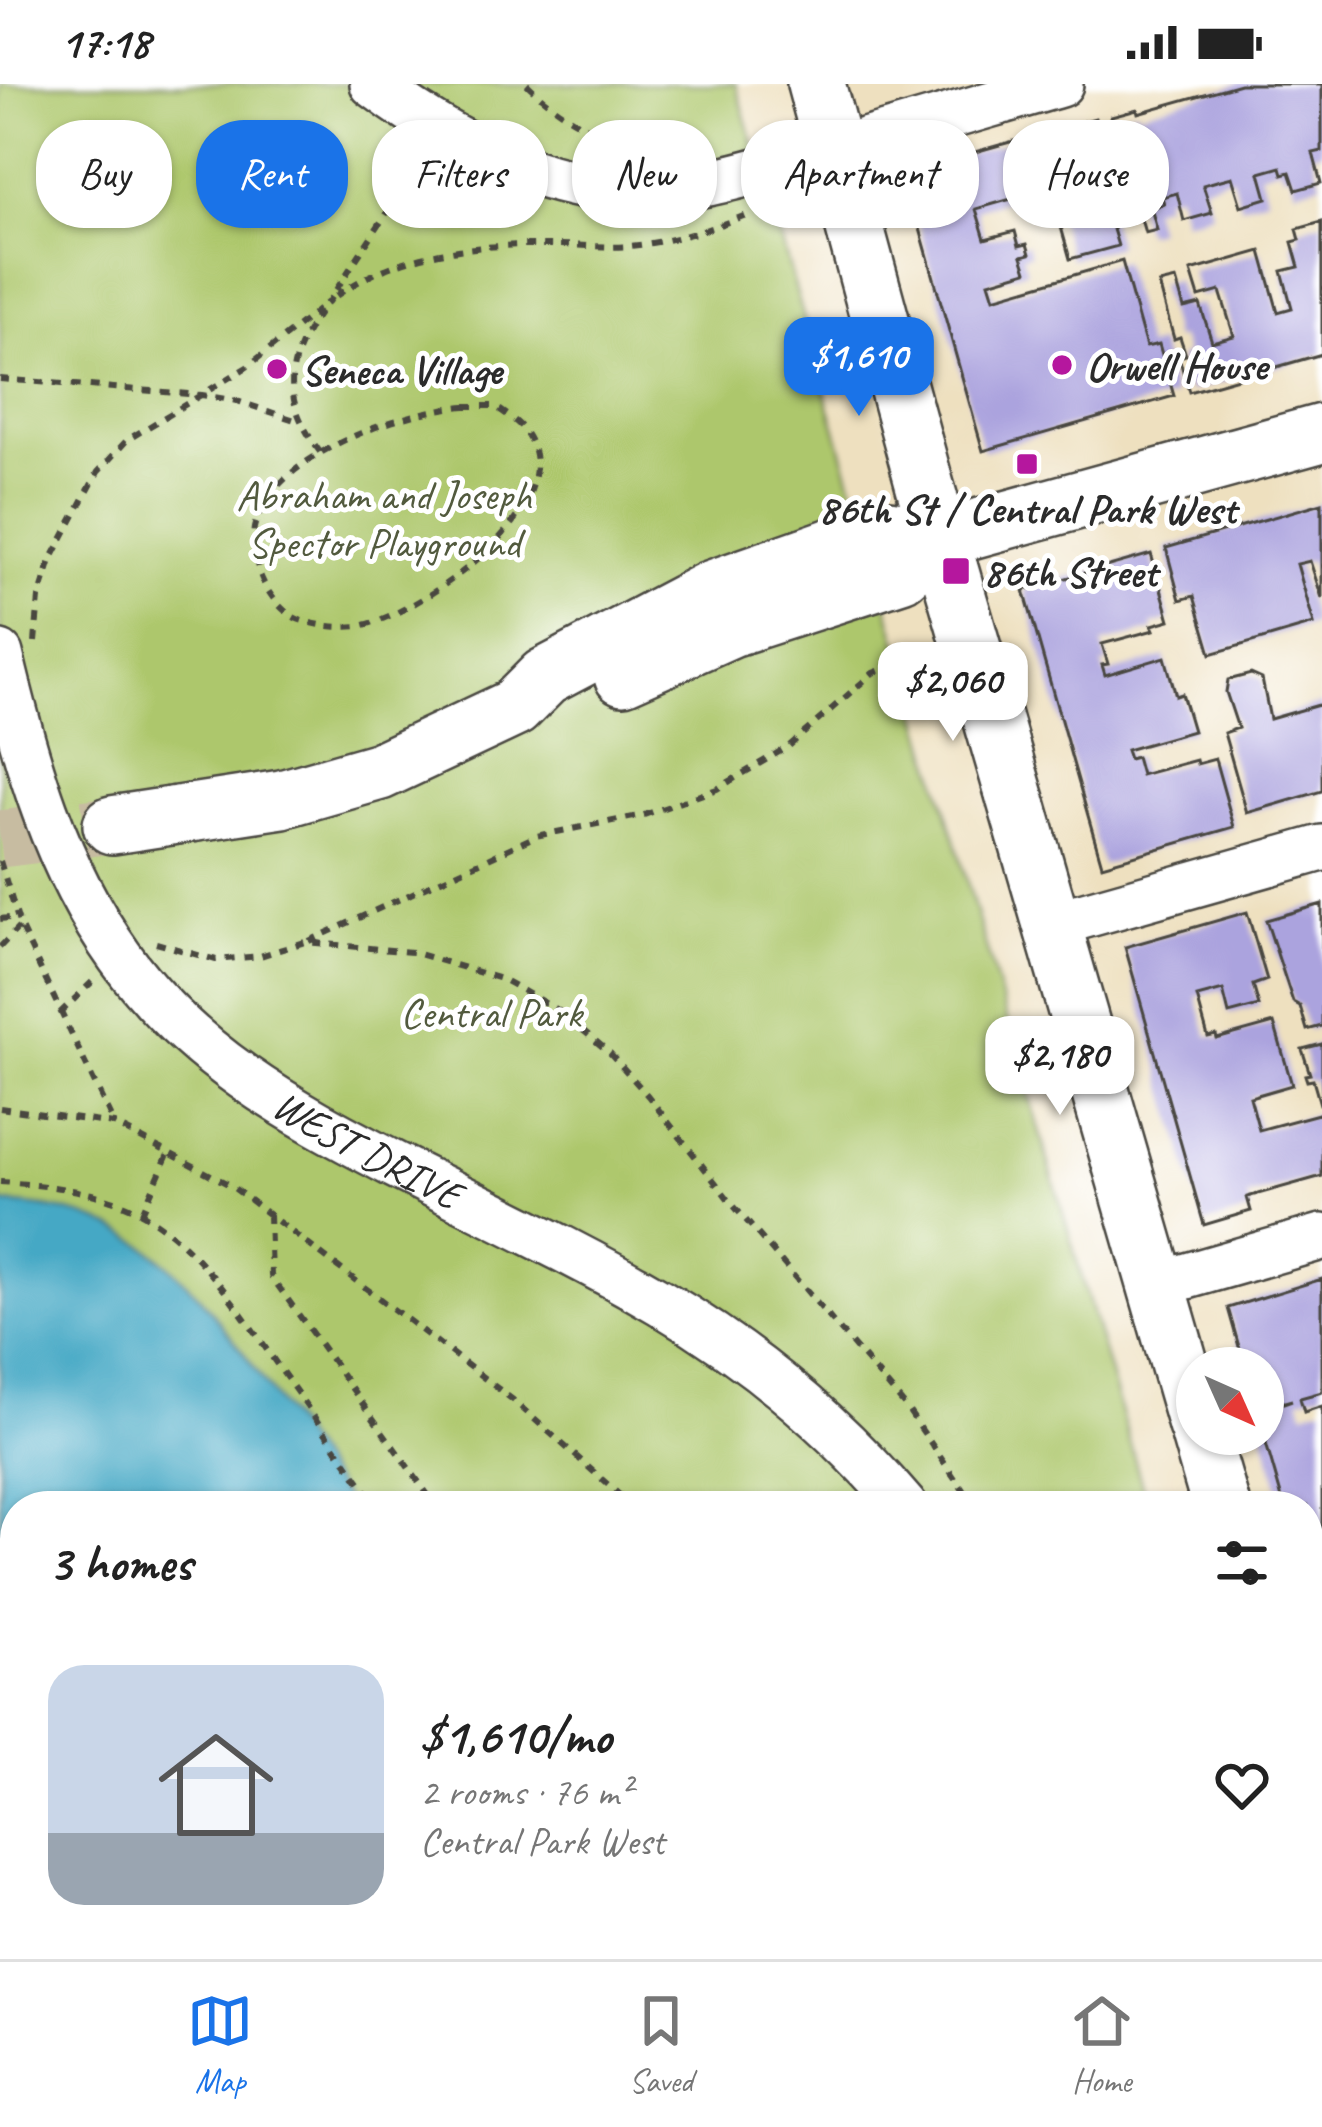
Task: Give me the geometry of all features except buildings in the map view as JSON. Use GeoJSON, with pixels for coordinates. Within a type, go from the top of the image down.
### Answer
{"type":"FeatureCollection","features":[{"type":"Feature","properties":{"kind":"main road"},"geometry":{"type":"LineString","coordinates":[[816,84],[827,120]]}},
{"type":"Feature","properties":{"kind":"main road"},"geometry":{"type":"LineString","coordinates":[[857,228],[1176,1353]]}},
{"type":"Feature","properties":{"kind":"main road"},"geometry":{"type":"LineString","coordinates":[[112,825],[202,814],[318,791],[417,755],[514,707],[558,707],[731,628],[901,573],[941,538],[1322,433]]}},
{"type":"Feature","properties":{"kind":"main road"},"geometry":{"type":"LineString","coordinates":[[1206,1455],[1217,1491]]}},
{"type":"Feature","properties":{"kind":"street"},"geometry":{"type":"LineString","coordinates":[[373,84],[438,128],[555,178],[615,190],[645,190],[741,173]]}},
{"type":"Feature","properties":{"kind":"street"},"geometry":{"type":"LineString","coordinates":[[935,120],[1060,84]]}},
{"type":"Feature","properties":{"kind":"street","name":"WEST DRIVE"},"geometry":{"type":"LineString","coordinates":[[18,651],[31,772],[78,889],[121,959],[204,1048],[295,1113],[694,1323],[810,1411],[889,1491]]}},
{"type":"Feature","properties":{"kind":"street"},"geometry":{"type":"LineString","coordinates":[[1053,924],[1322,848]]}},
{"type":"Feature","properties":{"kind":"street"},"geometry":{"type":"LineString","coordinates":[[1156,1285],[1322,1237]]}},
{"type":"Feature","properties":{"kind":"path"},"geometry":{"type":"LineString","coordinates":[[527,84],[574,120]]}},
{"type":"Feature","properties":{"kind":"path"},"geometry":{"type":"LineString","coordinates":[[18,651],[51,560],[98,472],[127,440],[247,367],[370,274],[414,258],[483,247],[631,246],[741,217]]}},
{"type":"Feature","properties":{"kind":"path"},"geometry":{"type":"LineString","coordinates":[[320,452],[298,422],[294,356],[299,341],[380,228]]}},
{"type":"Feature","properties":{"kind":"path"},"geometry":{"type":"LineString","coordinates":[[0,379],[237,400],[298,422]]}},
{"type":"Feature","properties":{"kind":"path"},"geometry":{"type":"LineString","coordinates":[[495,406],[525,431],[534,458],[533,481],[523,506],[491,549],[422,603],[362,626],[323,626],[294,618],[275,600],[258,572],[253,532],[265,500],[320,452],[425,410],[495,406]]}},
{"type":"Feature","properties":{"kind":"path"},"geometry":{"type":"LineString","coordinates":[[148,939],[216,960],[260,956],[305,942],[536,836],[644,814],[717,789],[789,746],[873,673],[911,658]]}},
{"type":"Feature","properties":{"kind":"path"},"geometry":{"type":"LineString","coordinates":[[0,861],[19,921],[114,1124]]}},
{"type":"Feature","properties":{"kind":"path"},"geometry":{"type":"LineString","coordinates":[[0,919],[19,921]]}},
{"type":"Feature","properties":{"kind":"path"},"geometry":{"type":"LineString","coordinates":[[0,947],[19,921]]}},
{"type":"Feature","properties":{"kind":"path"},"geometry":{"type":"LineString","coordinates":[[305,942],[412,952],[451,961],[504,980],[578,1024],[649,1096],[708,1175],[836,1322],[906,1407],[964,1491]]}},
{"type":"Feature","properties":{"kind":"path"},"geometry":{"type":"LineString","coordinates":[[60,1013],[102,971]]}},
{"type":"Feature","properties":{"kind":"path"},"geometry":{"type":"LineString","coordinates":[[0,1108],[114,1124],[230,1185],[513,1400],[615,1491]]}},
{"type":"Feature","properties":{"kind":"path"},"geometry":{"type":"LineString","coordinates":[[142,1213],[169,1152]]}},
{"type":"Feature","properties":{"kind":"path"},"geometry":{"type":"LineString","coordinates":[[0,1183],[43,1185],[142,1213],[225,1291],[366,1491]]}},
{"type":"Feature","properties":{"kind":"path"},"geometry":{"type":"LineString","coordinates":[[268,1214],[271,1276],[425,1491]]}},
{"type":"Feature","properties":{"kind":"green space","name":"Central Park"},"geometry":{"type":"Polygon","coordinates":[[[0,84],[736,84],[746,120],[741,120],[741,228],[778,228],[1144,1491],[0,1491],[0,84]]]}},
{"type":"Feature","properties":{"kind":"water"},"geometry":{"type":"Polygon","coordinates":[[[0,1203],[81,1215],[114,1228],[170,1266],[245,1355],[340,1491],[0,1491],[0,1203]]]}},
{"type":"Feature","properties":{"kind":"tunnel"},"geometry":{"type":"LineString","coordinates":[[0,839],[112,825]]}},
{"type":"Feature","properties":{"kind":"place","name":"Orwell House"},"geometry":{"type":"Point","coordinates":[1062,365]}},
{"type":"Feature","properties":{"kind":"place","name":"Seneca Village"},"geometry":{"type":"Point","coordinates":[277,369]}},
{"type":"Feature","properties":{"kind":"place","name":"86th St / Central Park West"},"geometry":{"type":"Point","coordinates":[1027,464]}},
{"type":"Feature","properties":{"kind":"place","name":"86th Street"},"geometry":{"type":"Point","coordinates":[956,571]}},
{"type":"Feature","properties":{"kind":"park label","name":"Abraham and Joseph Spector Playground"},"geometry":{"type":"Point","coordinates":[384,518]}}]}
